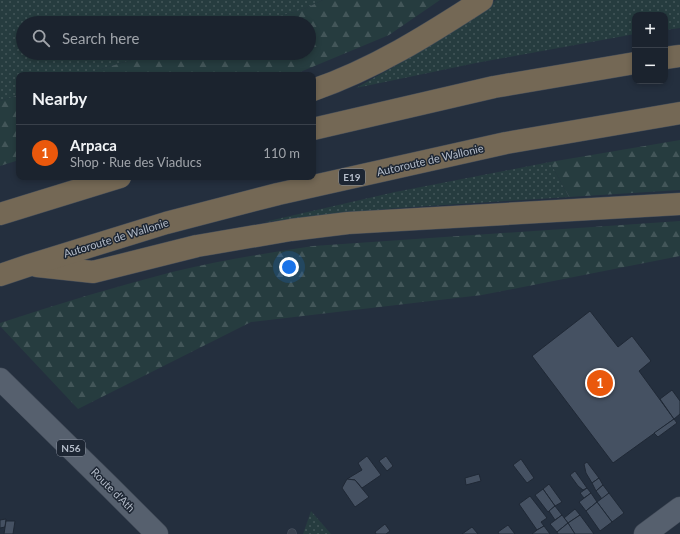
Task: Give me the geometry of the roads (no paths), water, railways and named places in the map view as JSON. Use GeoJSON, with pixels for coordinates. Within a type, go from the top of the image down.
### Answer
{"type":"FeatureCollection","features":[{"type":"Feature","properties":{"kind":"highway"},"geometry":{"type":"LineString","coordinates":[[316,89],[376,64],[435,30],[482,0]]}},
{"type":"Feature","properties":{"kind":"highway"},"geometry":{"type":"LineString","coordinates":[[668,58],[680,56]]}},
{"type":"Feature","properties":{"kind":"highway"},"geometry":{"type":"LineString","coordinates":[[316,128],[494,87],[632,64]]}},
{"type":"Feature","properties":{"kind":"highway","name":"Autoroute de Wallonie"},"geometry":{"type":"LineString","coordinates":[[0,275],[166,223],[278,194],[506,143],[680,113]]}},
{"type":"Feature","properties":{"kind":"highway"},"geometry":{"type":"LineString","coordinates":[[0,214],[110,180]]}},
{"type":"Feature","properties":{"kind":"highway"},"geometry":{"type":"LineString","coordinates":[[30,265],[93,272],[197,246],[291,230],[348,223],[680,204]]}},
{"type":"Feature","properties":{"kind":"main road","name":"Route d'Ath"},"geometry":{"type":"LineString","coordinates":[[0,379],[157,534]]}},
{"type":"Feature","properties":{"kind":"main road"},"geometry":{"type":"LineString","coordinates":[[645,534],[680,508]]}},
{"type":"Feature","properties":{"kind":"place","name":"Arpaca"},"geometry":{"type":"Point","coordinates":[600,383]}}]}
